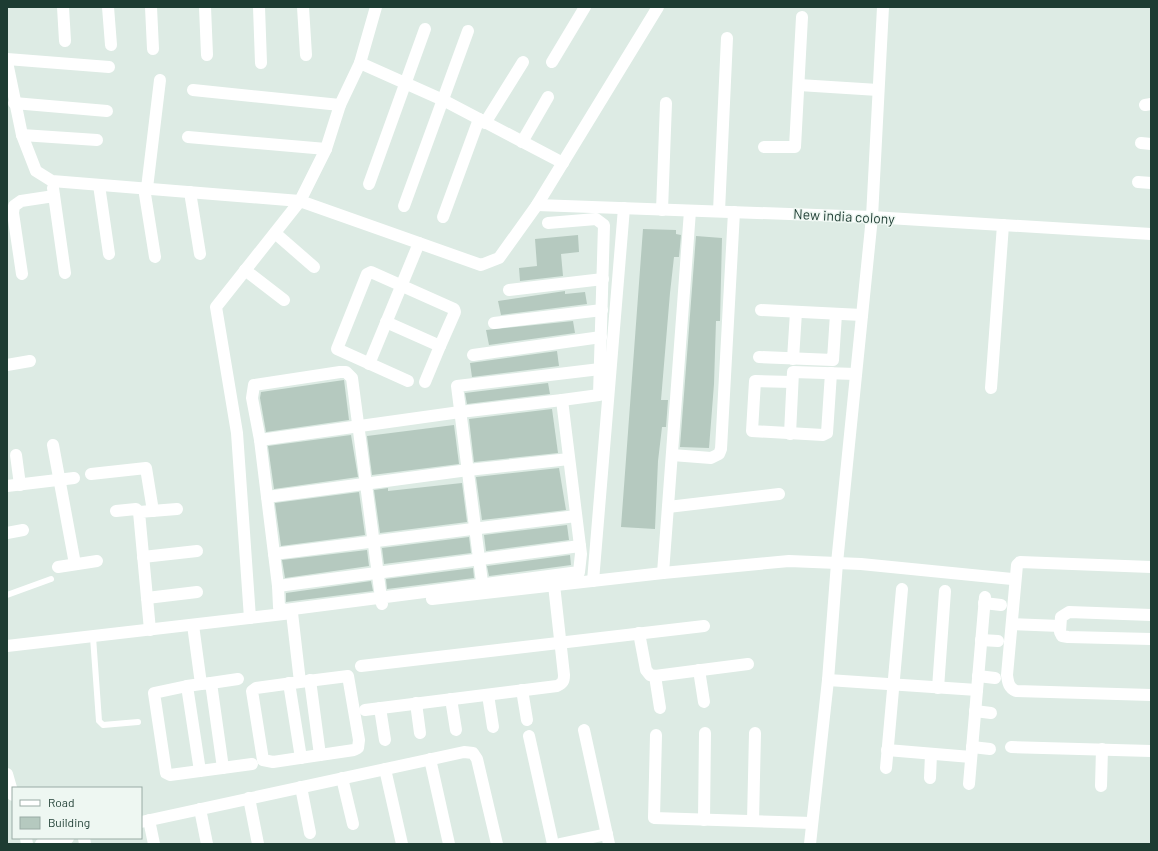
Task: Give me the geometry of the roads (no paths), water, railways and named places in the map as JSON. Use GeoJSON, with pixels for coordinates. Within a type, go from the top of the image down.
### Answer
{"type":"FeatureCollection","features":[{"type":"Feature","properties":{"kind":"street"},"geometry":{"type":"LineString","coordinates":[[63,7],[65,41]]}},
{"type":"Feature","properties":{"kind":"street"},"geometry":{"type":"LineString","coordinates":[[108,7],[111,45]]}},
{"type":"Feature","properties":{"kind":"street"},"geometry":{"type":"LineString","coordinates":[[151,7],[153,49]]}},
{"type":"Feature","properties":{"kind":"street"},"geometry":{"type":"LineString","coordinates":[[205,7],[207,55]]}},
{"type":"Feature","properties":{"kind":"street"},"geometry":{"type":"LineString","coordinates":[[259,7],[261,63]]}},
{"type":"Feature","properties":{"kind":"street"},"geometry":{"type":"LineString","coordinates":[[303,7],[306,55]]}},
{"type":"Feature","properties":{"kind":"street"},"geometry":{"type":"LineString","coordinates":[[250,618],[237,433],[216,307],[300,201],[326,149],[340,105],[360,63],[376,7]]}},
{"type":"Feature","properties":{"kind":"street"},"geometry":{"type":"LineString","coordinates":[[552,62],[584,7]]}},
{"type":"Feature","properties":{"kind":"street"},"geometry":{"type":"LineString","coordinates":[[7,62],[14,103],[22,135],[36,171],[52,181],[300,201],[481,265],[499,258],[537,205],[658,7]]}},
{"type":"Feature","properties":{"kind":"street"},"geometry":{"type":"LineString","coordinates":[[810,844],[828,680],[837,563],[872,217],[882,7]]}},
{"type":"Feature","properties":{"kind":"street"},"geometry":{"type":"LineString","coordinates":[[764,147],[795,147],[802,17]]}},
{"type":"Feature","properties":{"kind":"street"},"geometry":{"type":"LineString","coordinates":[[368,184],[424,29]]}},
{"type":"Feature","properties":{"kind":"street"},"geometry":{"type":"LineString","coordinates":[[404,206],[468,31]]}},
{"type":"Feature","properties":{"kind":"street"},"geometry":{"type":"LineString","coordinates":[[719,211],[726,38]]}},
{"type":"Feature","properties":{"kind":"street"},"geometry":{"type":"LineString","coordinates":[[7,59],[109,67]]}},
{"type":"Feature","properties":{"kind":"street"},"geometry":{"type":"LineString","coordinates":[[443,217],[482,121],[523,62]]}},
{"type":"Feature","properties":{"kind":"street"},"geometry":{"type":"LineString","coordinates":[[360,63],[443,100],[563,163]]}},
{"type":"Feature","properties":{"kind":"street"},"geometry":{"type":"LineString","coordinates":[[155,257],[146,188],[160,80]]}},
{"type":"Feature","properties":{"kind":"street"},"geometry":{"type":"LineString","coordinates":[[799,85],[878,90]]}},
{"type":"Feature","properties":{"kind":"street"},"geometry":{"type":"LineString","coordinates":[[193,90],[340,105]]}},
{"type":"Feature","properties":{"kind":"street"},"geometry":{"type":"LineString","coordinates":[[522,142],[548,97]]}},
{"type":"Feature","properties":{"kind":"street"},"geometry":{"type":"LineString","coordinates":[[14,103],[107,111]]}},
{"type":"Feature","properties":{"kind":"street"},"geometry":{"type":"LineString","coordinates":[[662,210],[666,103]]}},
{"type":"Feature","properties":{"kind":"street"},"geometry":{"type":"LineString","coordinates":[[22,135],[98,140]]}},
{"type":"Feature","properties":{"kind":"street"},"geometry":{"type":"LineString","coordinates":[[188,137],[326,149]]}},
{"type":"Feature","properties":{"kind":"street"},"geometry":{"type":"LineString","coordinates":[[52,181],[65,273]]}},
{"type":"Feature","properties":{"kind":"street"},"geometry":{"type":"LineString","coordinates":[[1138,182],[1151,183]]}},
{"type":"Feature","properties":{"kind":"street"},"geometry":{"type":"LineString","coordinates":[[99,185],[109,254]]}},
{"type":"Feature","properties":{"kind":"street"},"geometry":{"type":"LineString","coordinates":[[190,192],[200,254]]}},
{"type":"Feature","properties":{"kind":"street"},"geometry":{"type":"LineString","coordinates":[[22,274],[13,213],[14,206],[21,201],[54,196]]}},
{"type":"Feature","properties":{"kind":"street","name":"New india colony"},"geometry":{"type":"LineString","coordinates":[[537,205],[690,212],[719,211],[872,217],[1151,234]]}},
{"type":"Feature","properties":{"kind":"street"},"geometry":{"type":"LineString","coordinates":[[593,582],[624,208]]}},
{"type":"Feature","properties":{"kind":"street"},"geometry":{"type":"LineString","coordinates":[[663,572],[690,212]]}},
{"type":"Feature","properties":{"kind":"street"},"geometry":{"type":"LineString","coordinates":[[672,455],[711,458],[719,454],[721,449],[734,212]]}},
{"type":"Feature","properties":{"kind":"street"},"geometry":{"type":"LineString","coordinates":[[260,440],[460,412],[599,395],[604,225],[596,220],[548,223]]}},
{"type":"Feature","properties":{"kind":"street"},"geometry":{"type":"LineString","coordinates":[[990,388],[1003,225]]}},
{"type":"Feature","properties":{"kind":"street"},"geometry":{"type":"LineString","coordinates":[[275,233],[314,267]]}},
{"type":"Feature","properties":{"kind":"street"},"geometry":{"type":"LineString","coordinates":[[369,364],[419,243]]}},
{"type":"Feature","properties":{"kind":"street"},"geometry":{"type":"LineString","coordinates":[[245,270],[284,300]]}},
{"type":"Feature","properties":{"kind":"street"},"geometry":{"type":"LineString","coordinates":[[408,381],[339,350],[337,346],[369,272],[402,285],[454,309],[455,314],[425,382]]}},
{"type":"Feature","properties":{"kind":"street"},"geometry":{"type":"LineString","coordinates":[[509,290],[603,279]]}},
{"type":"Feature","properties":{"kind":"street"},"geometry":{"type":"LineString","coordinates":[[494,323],[602,310]]}},
{"type":"Feature","properties":{"kind":"street"},"geometry":{"type":"LineString","coordinates":[[761,310],[862,315]]}},
{"type":"Feature","properties":{"kind":"street"},"geometry":{"type":"LineString","coordinates":[[793,359],[796,312]]}},
{"type":"Feature","properties":{"kind":"street"},"geometry":{"type":"LineString","coordinates":[[759,357],[833,360],[836,314]]}},
{"type":"Feature","properties":{"kind":"street"},"geometry":{"type":"LineString","coordinates":[[386,322],[440,346]]}},
{"type":"Feature","properties":{"kind":"street"},"geometry":{"type":"LineString","coordinates":[[474,355],[601,336]]}},
{"type":"Feature","properties":{"kind":"street"},"geometry":{"type":"LineString","coordinates":[[7,365],[30,361]]}},
{"type":"Feature","properties":{"kind":"street"},"geometry":{"type":"LineString","coordinates":[[483,588],[457,386],[600,370]]}},
{"type":"Feature","properties":{"kind":"street"},"geometry":{"type":"LineString","coordinates":[[340,372],[346,372],[352,378],[382,601],[285,610],[279,607],[278,586],[260,440],[252,398],[254,385],[340,372]]}},
{"type":"Feature","properties":{"kind":"street"},"geometry":{"type":"LineString","coordinates":[[790,434],[792,372],[856,374]]}},
{"type":"Feature","properties":{"kind":"street"},"geometry":{"type":"LineString","coordinates":[[792,382],[755,381],[752,428],[755,432],[823,435],[827,433],[831,373]]}},
{"type":"Feature","properties":{"kind":"street"},"geometry":{"type":"LineString","coordinates":[[7,646],[292,614],[483,588],[579,572],[581,554],[562,400]]}},
{"type":"Feature","properties":{"kind":"street"},"geometry":{"type":"LineString","coordinates":[[53,445],[76,564]]}},
{"type":"Feature","properties":{"kind":"street"},"geometry":{"type":"LineString","coordinates":[[16,455],[20,485]]}},
{"type":"Feature","properties":{"kind":"street"},"geometry":{"type":"LineString","coordinates":[[267,497],[468,470],[569,459]]}},
{"type":"Feature","properties":{"kind":"street"},"geometry":{"type":"LineString","coordinates":[[91,474],[146,468],[153,511]]}},
{"type":"Feature","properties":{"kind":"street"},"geometry":{"type":"LineString","coordinates":[[7,486],[74,478]]}},
{"type":"Feature","properties":{"kind":"street"},"geometry":{"type":"LineString","coordinates":[[668,507],[779,494]]}},
{"type":"Feature","properties":{"kind":"street"},"geometry":{"type":"LineString","coordinates":[[116,511],[136,509],[138,512],[177,509]]}},
{"type":"Feature","properties":{"kind":"street"},"geometry":{"type":"LineString","coordinates":[[138,512],[150,630]]}},
{"type":"Feature","properties":{"kind":"street"},"geometry":{"type":"LineString","coordinates":[[274,554],[576,516]]}},
{"type":"Feature","properties":{"kind":"street"},"geometry":{"type":"LineString","coordinates":[[7,533],[24,530]]}},
{"type":"Feature","properties":{"kind":"street"},"geometry":{"type":"LineString","coordinates":[[278,586],[580,546]]}},
{"type":"Feature","properties":{"kind":"street"},"geometry":{"type":"LineString","coordinates":[[143,557],[197,551]]}},
{"type":"Feature","properties":{"kind":"street"},"geometry":{"type":"LineString","coordinates":[[483,588],[554,586],[663,572],[789,560],[1012,579]]}},
{"type":"Feature","properties":{"kind":"street"},"geometry":{"type":"LineString","coordinates":[[58,567],[98,561]]}},
{"type":"Feature","properties":{"kind":"street"},"geometry":{"type":"LineString","coordinates":[[1151,567],[1020,562],[1017,565],[1007,676],[1011,689],[1016,691],[1151,695]]}},
{"type":"Feature","properties":{"kind":"street"},"geometry":{"type":"LineString","coordinates":[[365,710],[562,684],[564,681],[564,675],[554,586]]}},
{"type":"Feature","properties":{"kind":"street"},"geometry":{"type":"LineString","coordinates":[[886,768],[902,589]]}},
{"type":"Feature","properties":{"kind":"street"},"geometry":{"type":"LineString","coordinates":[[938,688],[945,591]]}},
{"type":"Feature","properties":{"kind":"street"},"geometry":{"type":"LineString","coordinates":[[147,598],[197,592]]}},
{"type":"Feature","properties":{"kind":"street"},"geometry":{"type":"LineString","coordinates":[[969,784],[985,600],[1001,605]]}},
{"type":"Feature","properties":{"kind":"street"},"geometry":{"type":"LineString","coordinates":[[1151,615],[1069,612],[1061,617],[1060,626],[1062,636],[1151,639]]}},
{"type":"Feature","properties":{"kind":"street"},"geometry":{"type":"LineString","coordinates":[[292,614],[300,682],[301,758]]}},
{"type":"Feature","properties":{"kind":"street"},"geometry":{"type":"LineString","coordinates":[[1012,624],[1060,626]]}},
{"type":"Feature","properties":{"kind":"street"},"geometry":{"type":"LineString","coordinates":[[193,625],[223,768]]}},
{"type":"Feature","properties":{"kind":"street"},"geometry":{"type":"LineString","coordinates":[[362,666],[704,626]]}},
{"type":"Feature","properties":{"kind":"street"},"geometry":{"type":"LineString","coordinates":[[639,633],[646,670],[650,675],[655,676],[748,664]]}},
{"type":"Feature","properties":{"kind":"street"},"geometry":{"type":"LineString","coordinates":[[981,640],[998,641]]}},
{"type":"Feature","properties":{"kind":"street"},"geometry":{"type":"LineString","coordinates":[[699,670],[704,702]]}},
{"type":"Feature","properties":{"kind":"street"},"geometry":{"type":"LineString","coordinates":[[348,676],[359,740],[358,748],[354,750],[320,755],[273,762],[263,760],[252,693],[256,688],[348,676]]}},
{"type":"Feature","properties":{"kind":"street"},"geometry":{"type":"LineString","coordinates":[[655,676],[660,708]]}},
{"type":"Feature","properties":{"kind":"street"},"geometry":{"type":"LineString","coordinates":[[978,676],[995,678]]}},
{"type":"Feature","properties":{"kind":"street"},"geometry":{"type":"LineString","coordinates":[[238,679],[187,686],[154,693],[162,750],[167,774],[252,764]]}},
{"type":"Feature","properties":{"kind":"street"},"geometry":{"type":"LineString","coordinates":[[828,680],[977,690]]}},
{"type":"Feature","properties":{"kind":"street"},"geometry":{"type":"LineString","coordinates":[[300,682],[320,755]]}},
{"type":"Feature","properties":{"kind":"street"},"geometry":{"type":"LineString","coordinates":[[187,686],[200,771]]}},
{"type":"Feature","properties":{"kind":"street"},"geometry":{"type":"LineString","coordinates":[[522,690],[527,720]]}},
{"type":"Feature","properties":{"kind":"street"},"geometry":{"type":"LineString","coordinates":[[488,694],[493,727]]}},
{"type":"Feature","properties":{"kind":"street"},"geometry":{"type":"LineString","coordinates":[[451,699],[456,730]]}},
{"type":"Feature","properties":{"kind":"street"},"geometry":{"type":"LineString","coordinates":[[416,704],[420,733]]}},
{"type":"Feature","properties":{"kind":"street"},"geometry":{"type":"LineString","coordinates":[[380,708],[385,740]]}},
{"type":"Feature","properties":{"kind":"street"},"geometry":{"type":"LineString","coordinates":[[975,711],[991,713]]}},
{"type":"Feature","properties":{"kind":"street"},"geometry":{"type":"LineString","coordinates":[[560,844],[608,839],[584,730]]}},
{"type":"Feature","properties":{"kind":"street"},"geometry":{"type":"LineString","coordinates":[[704,820],[705,733]]}},
{"type":"Feature","properties":{"kind":"street"},"geometry":{"type":"LineString","coordinates":[[753,821],[754,733]]}},
{"type":"Feature","properties":{"kind":"street"},"geometry":{"type":"LineString","coordinates":[[656,735],[654,818],[812,823]]}},
{"type":"Feature","properties":{"kind":"street"},"geometry":{"type":"LineString","coordinates":[[529,736],[553,844]]}},
{"type":"Feature","properties":{"kind":"street"},"geometry":{"type":"LineString","coordinates":[[1011,747],[1151,750]]}},
{"type":"Feature","properties":{"kind":"street"},"geometry":{"type":"LineString","coordinates":[[887,750],[931,754],[971,752],[990,749]]}},
{"type":"Feature","properties":{"kind":"street"},"geometry":{"type":"LineString","coordinates":[[1101,786],[1102,749]]}},
{"type":"Feature","properties":{"kind":"street"},"geometry":{"type":"LineString","coordinates":[[154,844],[145,821],[464,752],[473,753],[477,759],[497,844]]}},
{"type":"Feature","properties":{"kind":"street"},"geometry":{"type":"LineString","coordinates":[[930,778],[931,754]]}},
{"type":"Feature","properties":{"kind":"street"},"geometry":{"type":"LineString","coordinates":[[430,759],[449,844]]}},
{"type":"Feature","properties":{"kind":"street"},"geometry":{"type":"LineString","coordinates":[[385,769],[402,844]]}},
{"type":"Feature","properties":{"kind":"street"},"geometry":{"type":"LineString","coordinates":[[7,774],[12,792]]}},
{"type":"Feature","properties":{"kind":"street"},"geometry":{"type":"LineString","coordinates":[[342,778],[353,824]]}},
{"type":"Feature","properties":{"kind":"street"},"geometry":{"type":"LineString","coordinates":[[300,787],[310,834]]}},
{"type":"Feature","properties":{"kind":"street"},"geometry":{"type":"LineString","coordinates":[[249,798],[258,844]]}},
{"type":"Feature","properties":{"kind":"street"},"geometry":{"type":"LineString","coordinates":[[200,809],[207,844]]}},
{"type":"Feature","properties":{"kind":"street"},"geometry":{"type":"LineString","coordinates":[[41,844],[64,839]]}},
{"type":"Feature","properties":{"kind":"lane"},"geometry":{"type":"LineString","coordinates":[[7,596],[51,579]]}},
{"type":"Feature","properties":{"kind":"lane"},"geometry":{"type":"LineString","coordinates":[[93,637],[99,721],[103,725],[138,722]]}}]}
